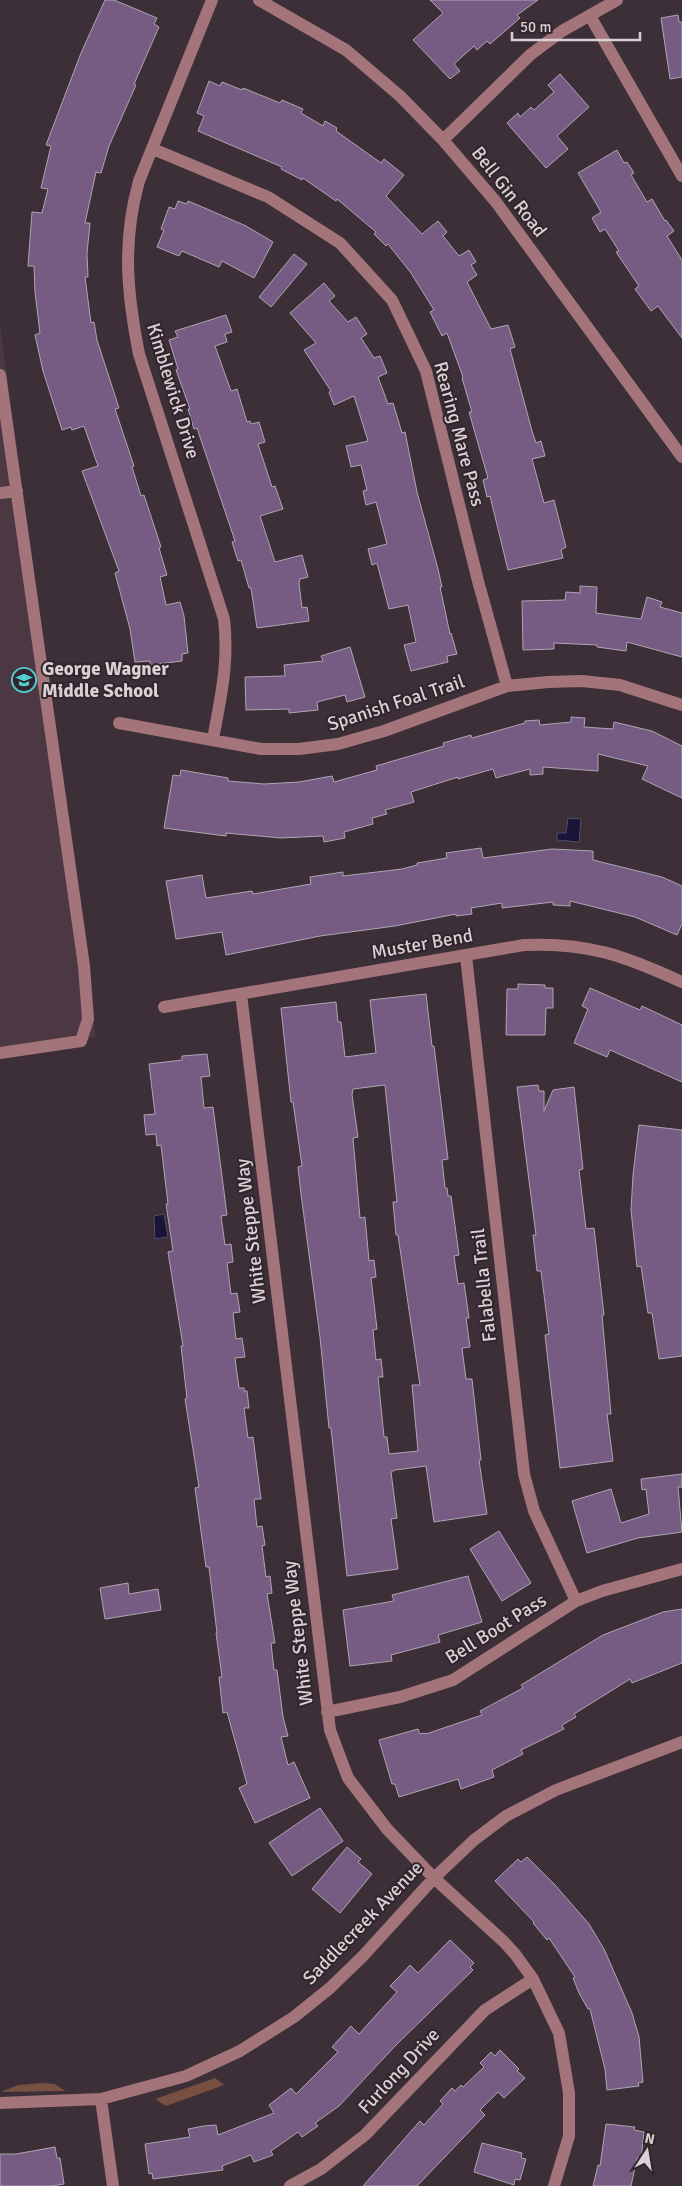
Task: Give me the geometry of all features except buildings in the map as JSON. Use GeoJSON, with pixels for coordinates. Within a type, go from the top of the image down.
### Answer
{"type":"FeatureCollection","features":[{"type":"Feature","properties":{"kind":"street","name":"Kimblewick Drive"},"geometry":{"type":"LineString","coordinates":[[212,0],[139,181],[132,205],[127,242],[130,294],[139,354],[224,619],[226,657],[213,739]]}},
{"type":"Feature","properties":{"kind":"street","name":"Bell Gin Road"},"geometry":{"type":"LineString","coordinates":[[259,0],[346,50],[400,96],[443,140],[496,202],[682,457]]}},
{"type":"Feature","properties":{"kind":"street"},"geometry":{"type":"LineString","coordinates":[[443,140],[530,55],[562,31],[617,0]]}},
{"type":"Feature","properties":{"kind":"street"},"geometry":{"type":"LineString","coordinates":[[590,16],[682,176]]}},
{"type":"Feature","properties":{"kind":"street","name":"Rearing Mare Pass"},"geometry":{"type":"LineString","coordinates":[[153,149],[268,197],[340,243],[392,300],[426,371],[478,581],[507,686]]}},
{"type":"Feature","properties":{"kind":"street"},"geometry":{"type":"LineString","coordinates":[[0,375],[81,947],[88,1019],[81,1041],[0,1053]]}},
{"type":"Feature","properties":{"kind":"street"},"geometry":{"type":"LineString","coordinates":[[0,493],[17,491]]}},
{"type":"Feature","properties":{"kind":"street","name":"Spanish Foal Trail"},"geometry":{"type":"LineString","coordinates":[[119,723],[261,749],[299,750],[338,744],[384,731],[507,686],[548,682],[592,682],[620,685],[682,705]]}},
{"type":"Feature","properties":{"kind":"street","name":"Muster Bend"},"geometry":{"type":"LineString","coordinates":[[164,1007],[524,945],[564,945],[593,949],[635,961],[682,982]]}},
{"type":"Feature","properties":{"kind":"street","name":"Falabella Trail"},"geometry":{"type":"LineString","coordinates":[[466,956],[524,1474],[534,1510],[576,1601]]}},
{"type":"Feature","properties":{"kind":"street","name":"White Steppe Way"},"geometry":{"type":"LineString","coordinates":[[241,994],[330,1730],[348,1778],[387,1829],[434,1878],[503,1941],[533,1979],[558,2033],[570,2093],[569,2136],[554,2186]]}},
{"type":"Feature","properties":{"kind":"street","name":"Bell Boot Pass"},"geometry":{"type":"LineString","coordinates":[[327,1712],[400,1697],[453,1680],[576,1601],[602,1591],[682,1569]]}},
{"type":"Feature","properties":{"kind":"street","name":"Saddlecreek Avenue"},"geometry":{"type":"LineString","coordinates":[[0,2103],[101,2099],[186,2076],[240,2051],[294,2017],[330,1988],[363,1956],[434,1878],[474,1840],[506,1816],[556,1790],[682,1742]]}},
{"type":"Feature","properties":{"kind":"street","name":"Furlong Drive"},"geometry":{"type":"LineString","coordinates":[[290,2186],[321,2170],[365,2135],[485,2010],[533,1979]]}},
{"type":"Feature","properties":{"kind":"street"},"geometry":{"type":"LineString","coordinates":[[101,2099],[112,2186]]}},
{"type":"Feature","properties":{"kind":"shaded area","name":"George Wagner Middle School"},"geometry":{"type":"Polygon","coordinates":[[[0,323],[96,1037],[0,1055],[0,323]]]}},
{"type":"Feature","properties":{"kind":"shaded area"},"geometry":{"type":"Polygon","coordinates":[[[568,818],[581,819],[579,842],[557,840],[557,833],[566,833],[568,818]]]}},
{"type":"Feature","properties":{"kind":"shaded area"},"geometry":{"type":"Polygon","coordinates":[[[164,1214],[168,1237],[155,1239],[154,1216],[164,1214]]]}},
{"type":"Feature","properties":{"kind":"shaded area"},"geometry":{"type":"Polygon","coordinates":[[[215,2078],[224,2085],[166,2106],[155,2099],[215,2078]]]}},
{"type":"Feature","properties":{"kind":"shaded area"},"geometry":{"type":"Polygon","coordinates":[[[55,2084],[65,2091],[1,2092],[18,2085],[55,2084]]]}},
{"type":"Feature","properties":{"kind":"place","name":"George Wagner Middle School"},"geometry":{"type":"Point","coordinates":[24,680]}}]}
